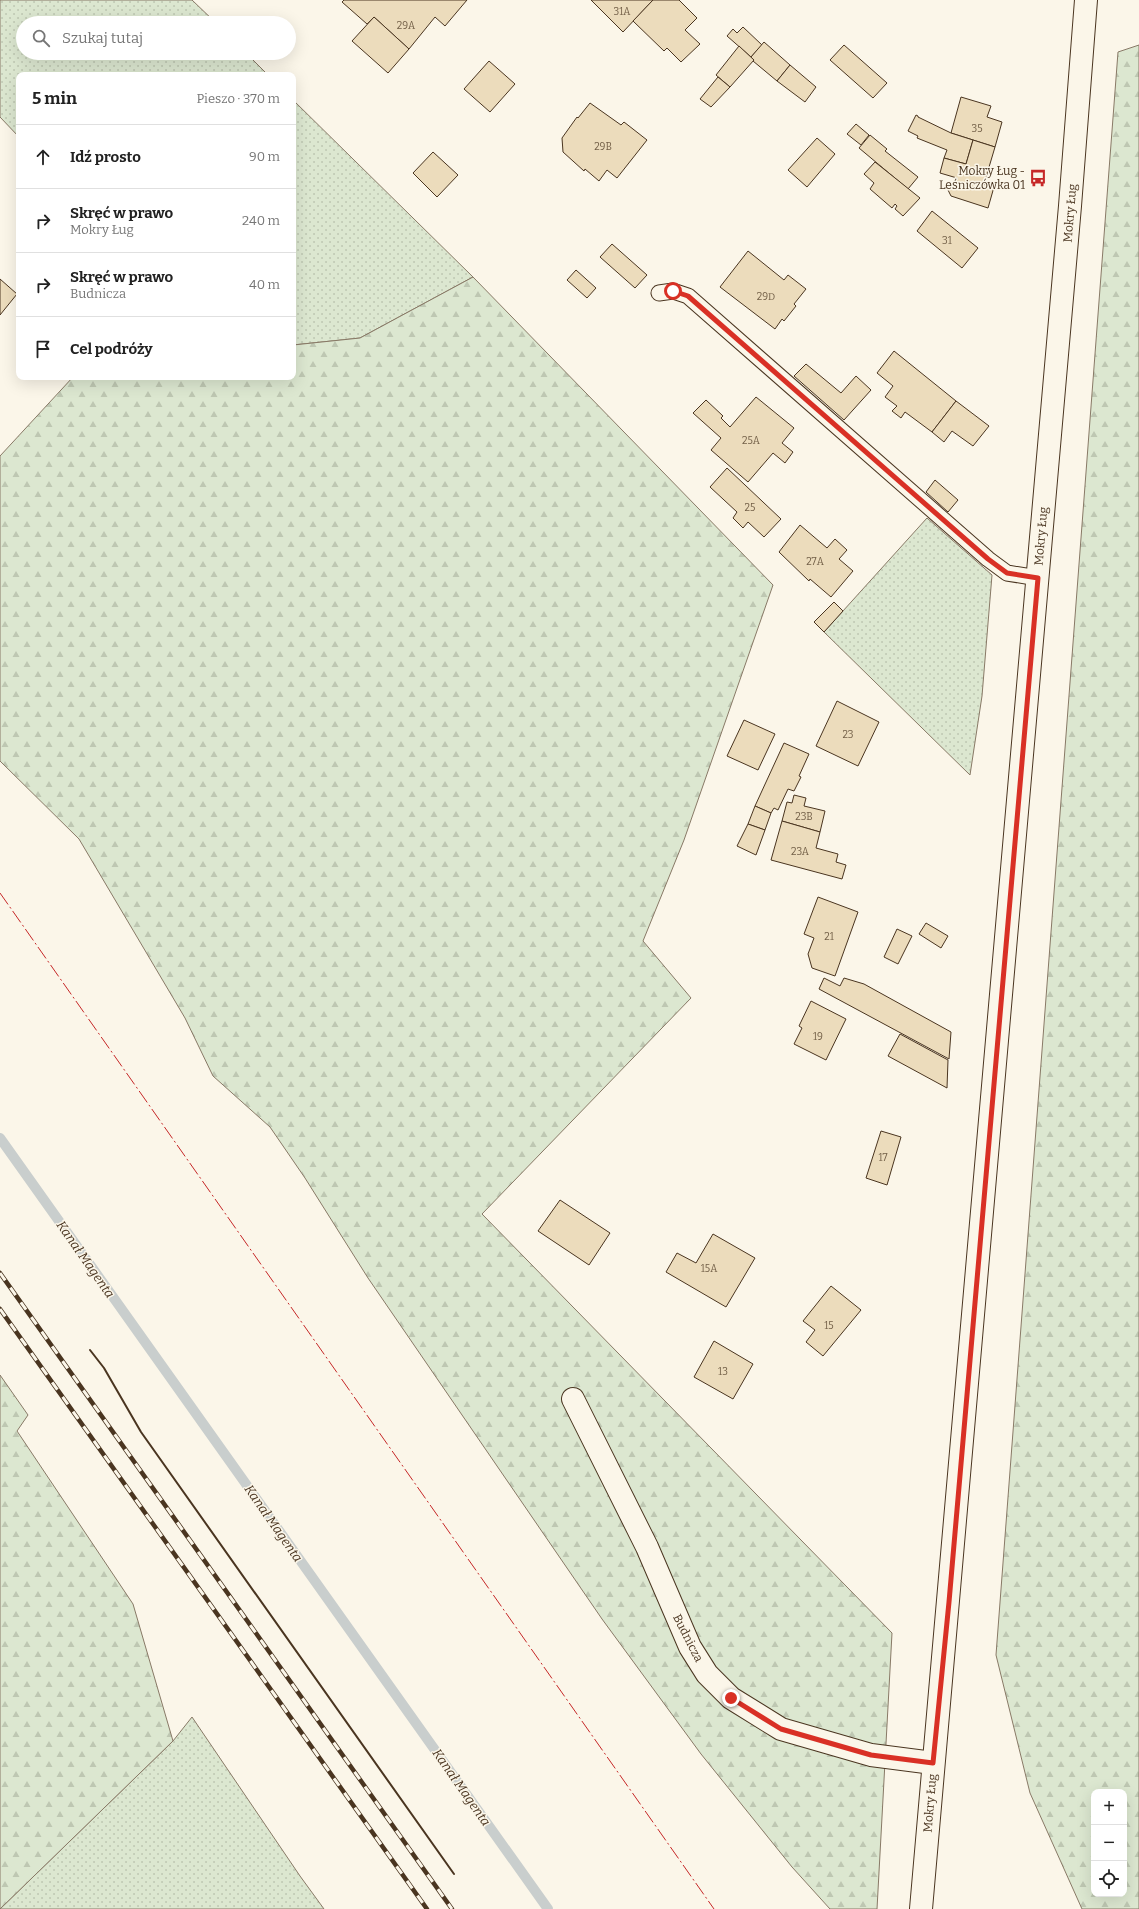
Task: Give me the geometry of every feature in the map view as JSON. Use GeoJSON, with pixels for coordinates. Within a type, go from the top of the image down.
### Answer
{"type":"FeatureCollection","features":[{"type":"Feature","properties":{"kind":"street","name":"Mokry Ług"},"geometry":{"type":"LineString","coordinates":[[921,1909],[1038,578],[1086,0]]}},
{"type":"Feature","properties":{"kind":"street","name":"Budnicza"},"geometry":{"type":"LineString","coordinates":[[573,1399],[647,1547],[690,1647],[707,1674],[731,1698],[781,1729],[871,1755],[933,1763]]}},
{"type":"Feature","properties":{"kind":"lane"},"geometry":{"type":"LineString","coordinates":[[659,293],[673,291],[688,296],[988,559],[1007,573],[1038,578]]}},
{"type":"Feature","properties":{"kind":"green space"},"geometry":{"type":"Polygon","coordinates":[[[0,0],[192,0],[209,16],[16,16],[16,60],[253,60],[265,72],[16,72],[16,134],[0,117],[0,0]]]}},
{"type":"Feature","properties":{"kind":"green space"},"geometry":{"type":"Polygon","coordinates":[[[1139,45],[1139,1909],[1082,1909],[1030,1793],[996,1655],[1118,52],[1139,45]]]}},
{"type":"Feature","properties":{"kind":"green space"},"geometry":{"type":"Polygon","coordinates":[[[296,103],[473,277],[360,338],[296,345],[296,103]]]}},
{"type":"Feature","properties":{"kind":"green space"},"geometry":{"type":"Polygon","coordinates":[[[473,277],[773,585],[684,840],[643,941],[691,998],[482,1214],[892,1633],[877,1909],[830,1909],[792,1867],[701,1754],[602,1619],[368,1278],[305,1178],[270,1127],[213,1076],[185,1018],[79,839],[0,761],[0,456],[70,380],[296,380],[296,345],[360,338],[473,277]]]}},
{"type":"Feature","properties":{"kind":"green space"},"geometry":{"type":"Polygon","coordinates":[[[927,518],[992,575],[982,696],[970,775],[824,632],[927,518]]]}},
{"type":"Feature","properties":{"kind":"green space"},"geometry":{"type":"Polygon","coordinates":[[[0,1375],[28,1415],[17,1431],[133,1604],[173,1741],[0,1909],[0,1375]]]}},
{"type":"Feature","properties":{"kind":"green space"},"geometry":{"type":"Polygon","coordinates":[[[192,1717],[324,1909],[0,1909],[173,1741],[192,1717]]]}},
{"type":"Feature","properties":{"kind":"building"},"geometry":{"type":"Polygon","coordinates":[[[344,0],[467,0],[445,26],[435,17],[409,49],[374,17],[367,24],[342,2],[344,0]]]}},
{"type":"Feature","properties":{"kind":"building"},"geometry":{"type":"Polygon","coordinates":[[[591,0],[653,0],[623,32],[591,0]]]}},
{"type":"Feature","properties":{"kind":"building"},"geometry":{"type":"Polygon","coordinates":[[[653,0],[679,0],[697,18],[685,30],[700,44],[681,62],[667,48],[664,51],[633,21],[653,0]]]}},
{"type":"Feature","properties":{"kind":"building"},"geometry":{"type":"Polygon","coordinates":[[[374,17],[409,49],[388,73],[352,41],[374,17]]]}},
{"type":"Feature","properties":{"kind":"building"},"geometry":{"type":"Polygon","coordinates":[[[743,27],[762,45],[751,57],[727,36],[733,29],[737,33],[743,27]]]}},
{"type":"Feature","properties":{"kind":"building"},"geometry":{"type":"Polygon","coordinates":[[[764,42],[790,65],[777,81],[753,61],[751,57],[764,42]]]}},
{"type":"Feature","properties":{"kind":"building"},"geometry":{"type":"Polygon","coordinates":[[[844,45],[887,83],[873,98],[830,60],[844,45]]]}},
{"type":"Feature","properties":{"kind":"building"},"geometry":{"type":"Polygon","coordinates":[[[739,46],[754,60],[730,87],[716,75],[739,46]]]}},
{"type":"Feature","properties":{"kind":"building"},"geometry":{"type":"Polygon","coordinates":[[[489,61],[515,84],[490,112],[464,89],[489,61]]]}},
{"type":"Feature","properties":{"kind":"building"},"geometry":{"type":"Polygon","coordinates":[[[790,65],[816,87],[805,102],[777,81],[790,65]]]}},
{"type":"Feature","properties":{"kind":"building"},"geometry":{"type":"Polygon","coordinates":[[[718,77],[730,87],[711,107],[700,99],[718,77]]]}},
{"type":"Feature","properties":{"kind":"building"},"geometry":{"type":"Polygon","coordinates":[[[961,97],[991,106],[987,117],[1002,122],[995,147],[951,133],[961,97]]]}},
{"type":"Feature","properties":{"kind":"building"},"geometry":{"type":"Polygon","coordinates":[[[590,103],[621,125],[624,122],[647,140],[617,178],[607,170],[599,181],[585,169],[584,171],[563,152],[562,138],[577,117],[578,118],[590,103]]]}},
{"type":"Feature","properties":{"kind":"building"},"geometry":{"type":"Polygon","coordinates":[[[916,115],[951,133],[973,140],[966,164],[944,158],[947,150],[917,138],[918,136],[908,131],[916,115]]]}},
{"type":"Feature","properties":{"kind":"building"},"geometry":{"type":"Polygon","coordinates":[[[856,124],[869,135],[861,145],[847,134],[856,124]]]}},
{"type":"Feature","properties":{"kind":"building"},"geometry":{"type":"Polygon","coordinates":[[[870,135],[887,149],[885,151],[918,177],[908,189],[859,148],[870,135]]]}},
{"type":"Feature","properties":{"kind":"building"},"geometry":{"type":"Polygon","coordinates":[[[817,138],[835,154],[807,187],[788,170],[817,138]]]}},
{"type":"Feature","properties":{"kind":"building"},"geometry":{"type":"Polygon","coordinates":[[[973,140],[995,147],[984,184],[994,187],[988,208],[951,196],[947,188],[948,184],[955,187],[957,178],[940,173],[944,158],[966,164],[973,140]]]}},
{"type":"Feature","properties":{"kind":"building"},"geometry":{"type":"Polygon","coordinates":[[[433,152],[458,175],[437,197],[413,173],[433,152]]]}},
{"type":"Feature","properties":{"kind":"building"},"geometry":{"type":"Polygon","coordinates":[[[875,162],[920,198],[903,216],[895,209],[897,206],[895,204],[892,208],[870,189],[874,183],[864,174],[875,162]]]}},
{"type":"Feature","properties":{"kind":"building"},"geometry":{"type":"Polygon","coordinates":[[[932,211],[978,248],[962,268],[917,231],[932,211]]]}},
{"type":"Feature","properties":{"kind":"building"},"geometry":{"type":"Polygon","coordinates":[[[612,244],[647,275],[635,288],[600,257],[612,244]]]}},
{"type":"Feature","properties":{"kind":"building"},"geometry":{"type":"Polygon","coordinates":[[[748,251],[784,280],[788,275],[806,289],[794,304],[796,306],[784,321],[782,319],[775,329],[720,287],[748,251]]]}},
{"type":"Feature","properties":{"kind":"building"},"geometry":{"type":"Polygon","coordinates":[[[576,270],[596,288],[587,298],[567,280],[576,270]]]}},
{"type":"Feature","properties":{"kind":"building"},"geometry":{"type":"Polygon","coordinates":[[[0,279],[16,293],[16,295],[0,315],[0,279]]]}},
{"type":"Feature","properties":{"kind":"building"},"geometry":{"type":"Polygon","coordinates":[[[894,351],[956,401],[932,432],[905,412],[901,418],[892,411],[897,406],[885,397],[893,386],[877,373],[894,351]]]}},
{"type":"Feature","properties":{"kind":"building"},"geometry":{"type":"Polygon","coordinates":[[[806,364],[841,393],[856,376],[871,390],[844,420],[794,376],[806,364]]]}},
{"type":"Feature","properties":{"kind":"building"},"geometry":{"type":"Polygon","coordinates":[[[756,397],[794,428],[782,443],[793,452],[785,463],[773,453],[748,482],[711,450],[721,438],[693,413],[706,400],[723,416],[721,418],[730,427],[756,397]]]}},
{"type":"Feature","properties":{"kind":"building"},"geometry":{"type":"Polygon","coordinates":[[[956,401],[989,426],[973,446],[952,431],[944,442],[932,432],[956,401]]]}},
{"type":"Feature","properties":{"kind":"building"},"geometry":{"type":"Polygon","coordinates":[[[727,468],[781,519],[764,537],[748,522],[743,528],[733,518],[737,512],[710,487],[727,468]]]}},
{"type":"Feature","properties":{"kind":"building"},"geometry":{"type":"Polygon","coordinates":[[[935,480],[958,500],[948,512],[926,492],[935,480]]]}},
{"type":"Feature","properties":{"kind":"building"},"geometry":{"type":"Polygon","coordinates":[[[800,525],[827,548],[835,539],[847,550],[839,559],[853,571],[831,597],[810,579],[809,581],[779,552],[800,525]]]}},
{"type":"Feature","properties":{"kind":"building"},"geometry":{"type":"Polygon","coordinates":[[[834,602],[843,611],[824,632],[814,622],[834,602]]]}},
{"type":"Feature","properties":{"kind":"building"},"geometry":{"type":"Polygon","coordinates":[[[837,701],[879,722],[858,766],[816,746],[837,701]]]}},
{"type":"Feature","properties":{"kind":"building"},"geometry":{"type":"Polygon","coordinates":[[[744,720],[775,734],[758,770],[727,756],[744,720]]]}},
{"type":"Feature","properties":{"kind":"building"},"geometry":{"type":"Polygon","coordinates":[[[784,743],[809,754],[799,776],[801,777],[794,791],[788,789],[778,810],[774,808],[771,813],[755,806],[784,743]]]}},
{"type":"Feature","properties":{"kind":"building"},"geometry":{"type":"Polygon","coordinates":[[[794,795],[806,798],[804,806],[825,811],[820,832],[782,821],[787,802],[792,803],[794,795]]]}},
{"type":"Feature","properties":{"kind":"building"},"geometry":{"type":"Polygon","coordinates":[[[755,806],[771,813],[765,830],[748,824],[755,806]]]}},
{"type":"Feature","properties":{"kind":"building"},"geometry":{"type":"Polygon","coordinates":[[[782,821],[820,832],[816,848],[838,854],[836,862],[846,865],[842,879],[771,860],[782,821]]]}},
{"type":"Feature","properties":{"kind":"building"},"geometry":{"type":"Polygon","coordinates":[[[748,824],[765,830],[756,855],[737,846],[748,824]]]}},
{"type":"Feature","properties":{"kind":"building"},"geometry":{"type":"Polygon","coordinates":[[[818,897],[858,912],[835,976],[812,968],[808,954],[814,938],[804,934],[818,897]]]}},
{"type":"Feature","properties":{"kind":"building"},"geometry":{"type":"Polygon","coordinates":[[[926,923],[948,936],[941,948],[919,934],[926,923]]]}},
{"type":"Feature","properties":{"kind":"building"},"geometry":{"type":"Polygon","coordinates":[[[897,929],[912,936],[898,964],[884,957],[897,929]]]}},
{"type":"Feature","properties":{"kind":"building"},"geometry":{"type":"Polygon","coordinates":[[[824,978],[840,986],[844,978],[864,984],[951,1032],[949,1059],[819,989],[824,978]]]}},
{"type":"Feature","properties":{"kind":"building"},"geometry":{"type":"Polygon","coordinates":[[[811,1001],[846,1019],[826,1060],[794,1044],[802,1028],[799,1026],[811,1001]]]}},
{"type":"Feature","properties":{"kind":"building"},"geometry":{"type":"Polygon","coordinates":[[[900,1034],[948,1060],[947,1088],[888,1056],[900,1034]]]}},
{"type":"Feature","properties":{"kind":"building"},"geometry":{"type":"Polygon","coordinates":[[[881,1131],[901,1137],[887,1185],[866,1178],[881,1131]]]}},
{"type":"Feature","properties":{"kind":"building"},"geometry":{"type":"Polygon","coordinates":[[[560,1200],[610,1233],[589,1265],[538,1231],[560,1200]]]}},
{"type":"Feature","properties":{"kind":"building"},"geometry":{"type":"Polygon","coordinates":[[[713,1234],[755,1258],[726,1307],[666,1272],[677,1253],[696,1263],[713,1234]]]}},
{"type":"Feature","properties":{"kind":"building"},"geometry":{"type":"Polygon","coordinates":[[[831,1286],[861,1310],[823,1356],[806,1342],[815,1330],[803,1321],[831,1286]]]}},
{"type":"Feature","properties":{"kind":"building"},"geometry":{"type":"Polygon","coordinates":[[[714,1341],[753,1364],[733,1399],[694,1377],[714,1341]]]}},
{"type":"Feature","properties":{"kind":"waterway","name":"Kanał Magenta"},"geometry":{"type":"LineString","coordinates":[[0,1138],[548,1909]]}},
{"type":"Feature","properties":{"kind":"railway"},"geometry":{"type":"LineString","coordinates":[[0,1273],[452,1909]]}},
{"type":"Feature","properties":{"kind":"railway"},"geometry":{"type":"LineString","coordinates":[[0,1309],[427,1909]]}},
{"type":"Feature","properties":{"kind":"wall"},"geometry":{"type":"LineString","coordinates":[[90,1350],[104,1368],[141,1432],[454,1874]]}},
{"type":"Feature","properties":{"kind":"power"},"geometry":{"type":"LineString","coordinates":[[0,893],[714,1909]]}},
{"type":"Feature","properties":{"kind":"place","name":"Mokry Ług - Leśniczówka 01"},"geometry":{"type":"Point","coordinates":[1038,178]}},
{"type":"Feature","properties":{"kind":"route"},"geometry":{"type":"LineString","coordinates":[[673,291],[688,296],[988,559],[1007,573],[1038,578],[949,1602],[933,1763],[871,1755],[781,1729],[731,1698]]}}]}
